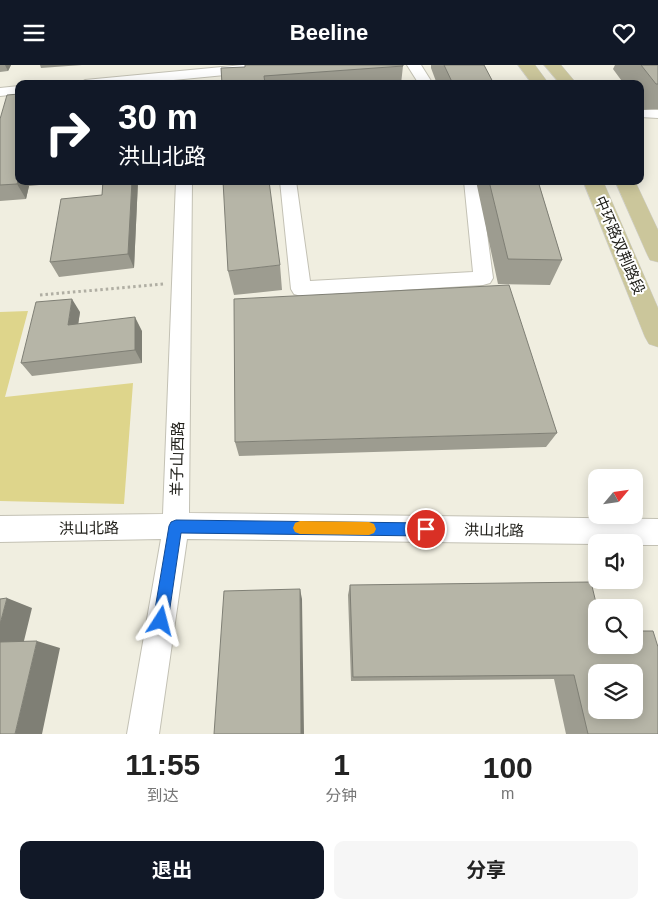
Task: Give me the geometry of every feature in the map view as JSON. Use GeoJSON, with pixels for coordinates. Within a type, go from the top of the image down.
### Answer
{"type":"FeatureCollection","features":[{"type":"Feature","properties":{"kind":"main road"},"geometry":{"type":"LineString","coordinates":[[526,65],[538,80]]}},
{"type":"Feature","properties":{"kind":"main road"},"geometry":{"type":"LineString","coordinates":[[552,65],[565,80]]}},
{"type":"Feature","properties":{"kind":"main road","name":"中环路双荆路段"},"geometry":{"type":"LineString","coordinates":[[595,185],[658,337]]}},
{"type":"Feature","properties":{"kind":"main road","name":"中环路双荆路段"},"geometry":{"type":"LineString","coordinates":[[627,185],[658,253]]}},
{"type":"Feature","properties":{"kind":"street"},"geometry":{"type":"LineString","coordinates":[[126,80],[286,65]]}},
{"type":"Feature","properties":{"kind":"street"},"geometry":{"type":"LineString","coordinates":[[414,65],[423,80]]}},
{"type":"Feature","properties":{"kind":"street"},"geometry":{"type":"LineString","coordinates":[[0,92],[15,90]]}},
{"type":"Feature","properties":{"kind":"street"},"geometry":{"type":"LineString","coordinates":[[644,113],[658,114]]}},
{"type":"Feature","properties":{"kind":"street","name":"羊子山西路"},"geometry":{"type":"LineString","coordinates":[[143,734],[176,526],[184,185]]}},
{"type":"Feature","properties":{"kind":"street"},"geometry":{"type":"LineString","coordinates":[[288,185],[301,289],[483,278],[472,185]]}},
{"type":"Feature","properties":{"kind":"street","name":"洪山北路"},"geometry":{"type":"LineString","coordinates":[[0,529],[176,526],[658,532]]}},
{"type":"Feature","properties":{"kind":"path"},"geometry":{"type":"LineString","coordinates":[[40,295],[182,283]]}},
{"type":"Feature","properties":{"kind":"shaded area"},"geometry":{"type":"Polygon","coordinates":[[[28,311],[5,397],[133,383],[124,504],[0,501],[0,312],[28,311]]]}},
{"type":"Feature","properties":{"kind":"building"},"geometry":{"type":"Polygon","coordinates":[[[245,65],[403,65],[264,76],[264,80],[222,80],[221,68],[245,67],[245,65]]]}},
{"type":"Feature","properties":{"kind":"building"},"geometry":{"type":"Polygon","coordinates":[[[444,65],[484,65],[492,80],[451,80],[444,65]]]}},
{"type":"Feature","properties":{"kind":"building"},"geometry":{"type":"Polygon","coordinates":[[[641,65],[658,65],[658,84],[656,84],[641,65]]]}},
{"type":"Feature","properties":{"kind":"building"},"geometry":{"type":"Polygon","coordinates":[[[15,94],[15,184],[0,185],[0,119],[7,95],[15,94]]]}},
{"type":"Feature","properties":{"kind":"building"},"geometry":{"type":"Polygon","coordinates":[[[103,185],[132,185],[128,254],[50,262],[61,199],[102,195],[103,185]]]}},
{"type":"Feature","properties":{"kind":"building"},"geometry":{"type":"Polygon","coordinates":[[[223,185],[270,185],[280,265],[228,271],[223,185]]]}},
{"type":"Feature","properties":{"kind":"building"},"geometry":{"type":"Polygon","coordinates":[[[490,185],[539,185],[562,260],[508,259],[490,185]]]}},
{"type":"Feature","properties":{"kind":"building"},"geometry":{"type":"Polygon","coordinates":[[[509,285],[557,433],[235,442],[234,299],[509,285]]]}},
{"type":"Feature","properties":{"kind":"building"},"geometry":{"type":"Polygon","coordinates":[[[72,299],[68,325],[135,317],[135,350],[21,363],[36,302],[72,299]]]}},
{"type":"Feature","properties":{"kind":"building"},"geometry":{"type":"Polygon","coordinates":[[[588,582],[588,589],[593,589],[595,599],[588,599],[588,654],[643,654],[643,631],[653,631],[658,647],[658,734],[588,734],[574,675],[353,677],[350,585],[588,582]]]}},
{"type":"Feature","properties":{"kind":"building"},"geometry":{"type":"Polygon","coordinates":[[[300,589],[301,734],[214,734],[224,591],[300,589]]]}},
{"type":"Feature","properties":{"kind":"building"},"geometry":{"type":"Polygon","coordinates":[[[7,598],[0,624],[0,599],[7,598]]]}},
{"type":"Feature","properties":{"kind":"building"},"geometry":{"type":"Polygon","coordinates":[[[37,641],[15,734],[0,734],[0,642],[37,641]]]}},
{"type":"Feature","properties":{"kind":"slow traffic"},"geometry":{"type":"LineString","coordinates":[[300,528],[369,529]]}},
{"type":"Feature","properties":{"kind":"route"},"geometry":{"type":"LineString","coordinates":[[161,621],[176,526],[426,529]]}}]}
